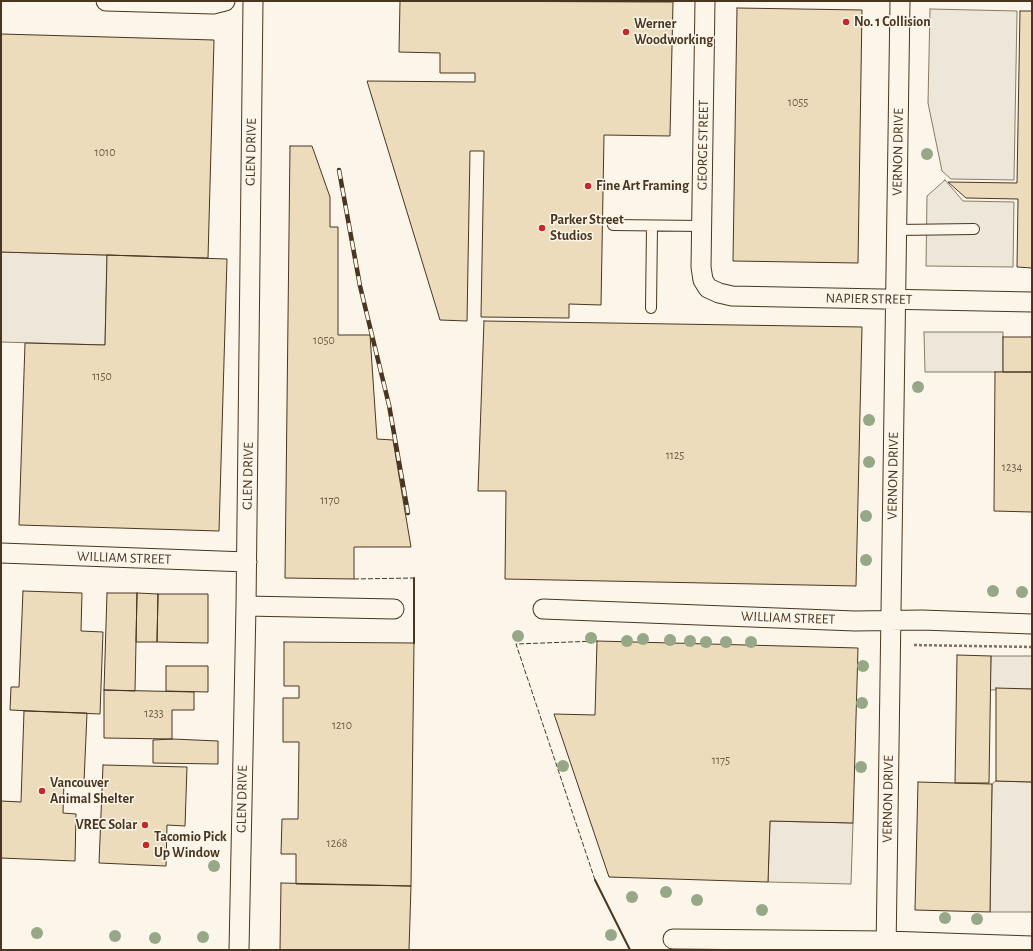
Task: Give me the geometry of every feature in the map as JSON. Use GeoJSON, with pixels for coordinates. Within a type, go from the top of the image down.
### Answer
{"type":"FeatureCollection","features":[{"type":"Feature","properties":{"kind":"street"},"geometry":{"type":"LineString","coordinates":[[106,1],[213,4],[224,1]]}},
{"type":"Feature","properties":{"kind":"street","name":"GLEN DRIVE"},"geometry":{"type":"LineString","coordinates":[[239,950],[247,562],[253,1]]}},
{"type":"Feature","properties":{"kind":"street","name":"GEORGE STREET"},"geometry":{"type":"LineString","coordinates":[[704,1],[701,267],[703,280],[708,288]]}},
{"type":"Feature","properties":{"kind":"street","name":"VERNON DRIVE"},"geometry":{"type":"LineString","coordinates":[[886,946],[900,1]]}},
{"type":"Feature","properties":{"kind":"street","name":"NAPIER STREET"},"geometry":{"type":"LineString","coordinates":[[708,288],[719,293],[732,296],[1032,302]]}},
{"type":"Feature","properties":{"kind":"street","name":"WILLIAM STREET"},"geometry":{"type":"LineString","coordinates":[[1,554],[247,562]]}},
{"type":"Feature","properties":{"kind":"street"},"geometry":{"type":"LineString","coordinates":[[246,606],[394,608]]}},
{"type":"Feature","properties":{"kind":"street","name":"WILLIAM STREET"},"geometry":{"type":"LineString","coordinates":[[544,609],[891,621],[922,620],[1032,624]]}},
{"type":"Feature","properties":{"kind":"street"},"geometry":{"type":"LineString","coordinates":[[672,939],[886,946],[1032,946]]}},
{"type":"Feature","properties":{"kind":"lane"},"geometry":{"type":"LineString","coordinates":[[613,225],[701,226]]}},
{"type":"Feature","properties":{"kind":"lane"},"geometry":{"type":"LineString","coordinates":[[651,308],[652,226]]}},
{"type":"Feature","properties":{"kind":"lane"},"geometry":{"type":"LineString","coordinates":[[897,230],[974,229]]}},
{"type":"Feature","properties":{"kind":"path"},"geometry":{"type":"LineString","coordinates":[[914,644],[1032,647]]}},
{"type":"Feature","properties":{"kind":"shaded area"},"geometry":{"type":"Polygon","coordinates":[[[930,9],[1017,11],[1014,180],[951,179],[942,171],[928,103],[930,9]]]}},
{"type":"Feature","properties":{"kind":"shaded area"},"geometry":{"type":"Polygon","coordinates":[[[945,180],[963,201],[1014,202],[1013,267],[926,266],[927,196],[945,180]]]}},
{"type":"Feature","properties":{"kind":"shaded area"},"geometry":{"type":"Polygon","coordinates":[[[1,252],[107,255],[105,345],[1,342],[1,252]]]}},
{"type":"Feature","properties":{"kind":"shaded area"},"geometry":{"type":"Polygon","coordinates":[[[924,332],[1003,332],[1003,372],[925,372],[924,332]]]}},
{"type":"Feature","properties":{"kind":"shaded area"},"geometry":{"type":"Polygon","coordinates":[[[991,656],[1032,656],[1032,689],[990,690],[991,656]]]}},
{"type":"Feature","properties":{"kind":"shaded area"},"geometry":{"type":"Polygon","coordinates":[[[996,781],[1032,782],[1032,912],[990,912],[992,784],[996,781]]]}},
{"type":"Feature","properties":{"kind":"shaded area"},"geometry":{"type":"Polygon","coordinates":[[[770,821],[853,823],[851,884],[768,882],[770,821]]]}},
{"type":"Feature","properties":{"kind":"building","name":"Parker Street Studios"},"geometry":{"type":"Polygon","coordinates":[[[400,1],[673,2],[670,136],[604,135],[601,305],[569,304],[569,318],[481,317],[484,151],[470,151],[467,321],[440,320],[367,81],[475,82],[475,73],[440,73],[440,53],[399,52],[400,1]]]}},
{"type":"Feature","properties":{"kind":"building"},"geometry":{"type":"Polygon","coordinates":[[[737,8],[862,10],[858,263],[733,261],[737,8]]]}},
{"type":"Feature","properties":{"kind":"building"},"geometry":{"type":"Polygon","coordinates":[[[1020,11],[1032,11],[1032,268],[1017,267],[1018,199],[966,198],[948,182],[1017,183],[1020,11]]]}},
{"type":"Feature","properties":{"kind":"building"},"geometry":{"type":"Polygon","coordinates":[[[1,34],[214,40],[208,258],[1,252],[1,34]]]}},
{"type":"Feature","properties":{"kind":"building"},"geometry":{"type":"Polygon","coordinates":[[[290,146],[312,146],[330,197],[330,227],[338,227],[338,335],[370,335],[377,439],[393,440],[411,547],[354,547],[354,579],[285,578],[290,146]]]}},
{"type":"Feature","properties":{"kind":"building"},"geometry":{"type":"Polygon","coordinates":[[[107,255],[227,259],[219,531],[19,525],[25,343],[105,345],[107,255]]]}},
{"type":"Feature","properties":{"kind":"building"},"geometry":{"type":"Polygon","coordinates":[[[484,321],[862,327],[856,586],[505,579],[506,491],[478,491],[484,321]]]}},
{"type":"Feature","properties":{"kind":"building"},"geometry":{"type":"Polygon","coordinates":[[[1003,337],[1032,337],[1032,372],[1003,372],[1003,337]]]}},
{"type":"Feature","properties":{"kind":"building"},"geometry":{"type":"Polygon","coordinates":[[[995,372],[1032,372],[1032,512],[994,511],[995,372]]]}},
{"type":"Feature","properties":{"kind":"building"},"geometry":{"type":"Polygon","coordinates":[[[23,591],[82,593],[81,631],[103,632],[100,714],[10,710],[11,687],[19,687],[23,591]]]}},
{"type":"Feature","properties":{"kind":"building"},"geometry":{"type":"Polygon","coordinates":[[[107,593],[137,593],[135,691],[104,690],[107,593]]]}},
{"type":"Feature","properties":{"kind":"building"},"geometry":{"type":"Polygon","coordinates":[[[137,593],[158,594],[157,642],[136,642],[137,593]]]}},
{"type":"Feature","properties":{"kind":"building"},"geometry":{"type":"Polygon","coordinates":[[[158,594],[208,594],[208,643],[157,642],[158,594]]]}},
{"type":"Feature","properties":{"kind":"building"},"geometry":{"type":"Polygon","coordinates":[[[597,641],[858,648],[853,823],[770,821],[768,882],[609,877],[554,714],[595,715],[597,641]]]}},
{"type":"Feature","properties":{"kind":"building"},"geometry":{"type":"Polygon","coordinates":[[[284,642],[414,643],[411,886],[296,884],[296,854],[281,854],[282,819],[298,819],[299,742],[283,742],[283,698],[299,698],[299,686],[284,686],[284,642]]]}},
{"type":"Feature","properties":{"kind":"building"},"geometry":{"type":"Polygon","coordinates":[[[957,655],[991,656],[989,783],[955,783],[957,655]]]}},
{"type":"Feature","properties":{"kind":"building"},"geometry":{"type":"Polygon","coordinates":[[[166,666],[208,666],[208,692],[166,691],[166,666]]]}},
{"type":"Feature","properties":{"kind":"building"},"geometry":{"type":"Polygon","coordinates":[[[996,688],[1032,689],[1032,782],[996,781],[996,688]]]}},
{"type":"Feature","properties":{"kind":"building"},"geometry":{"type":"Polygon","coordinates":[[[104,690],[194,692],[194,710],[172,710],[172,739],[104,738],[104,690]]]}},
{"type":"Feature","properties":{"kind":"building","name":"Vancouver Animal Shelter"},"geometry":{"type":"Polygon","coordinates":[[[24,711],[87,713],[84,782],[64,781],[63,813],[76,814],[75,861],[1,858],[1,801],[21,802],[24,711]]]}},
{"type":"Feature","properties":{"kind":"building"},"geometry":{"type":"Polygon","coordinates":[[[172,739],[218,741],[218,764],[153,763],[153,740],[172,739]]]}},
{"type":"Feature","properties":{"kind":"building"},"geometry":{"type":"Polygon","coordinates":[[[103,765],[187,767],[185,826],[167,825],[166,866],[99,863],[103,765]]]}},
{"type":"Feature","properties":{"kind":"building"},"geometry":{"type":"Polygon","coordinates":[[[918,782],[992,784],[990,912],[915,910],[918,782]]]}},
{"type":"Feature","properties":{"kind":"building"},"geometry":{"type":"Polygon","coordinates":[[[281,883],[411,886],[409,950],[280,950],[281,883]]]}},
{"type":"Feature","properties":{"kind":"railway"},"geometry":{"type":"LineString","coordinates":[[339,170],[360,286],[389,405],[408,513]]}},
{"type":"Feature","properties":{"kind":"fence"},"geometry":{"type":"LineString","coordinates":[[354,579],[414,578]]}},
{"type":"Feature","properties":{"kind":"fence"},"geometry":{"type":"LineString","coordinates":[[595,880],[516,644],[597,641]]}},
{"type":"Feature","properties":{"kind":"wall"},"geometry":{"type":"LineString","coordinates":[[414,578],[414,643]]}},
{"type":"Feature","properties":{"kind":"wall"},"geometry":{"type":"LineString","coordinates":[[595,880],[630,950]]}},
{"type":"Feature","properties":{"kind":"place","name":"No. 1 Collision"},"geometry":{"type":"Point","coordinates":[846,22]}},
{"type":"Feature","properties":{"kind":"place","name":"Werner Woodworking"},"geometry":{"type":"Point","coordinates":[626,32]}},
{"type":"Feature","properties":{"kind":"place","name":"Fine Art Framing"},"geometry":{"type":"Point","coordinates":[588,186]}},
{"type":"Feature","properties":{"kind":"place","name":"Parker Street Studios"},"geometry":{"type":"Point","coordinates":[542,228]}},
{"type":"Feature","properties":{"kind":"place","name":"Vancouver Animal Shelter"},"geometry":{"type":"Point","coordinates":[42,791]}},
{"type":"Feature","properties":{"kind":"place","name":"VREC Solar"},"geometry":{"type":"Point","coordinates":[145,825]}},
{"type":"Feature","properties":{"kind":"place","name":"Tacomio Pick Up Window"},"geometry":{"type":"Point","coordinates":[146,845]}}]}
